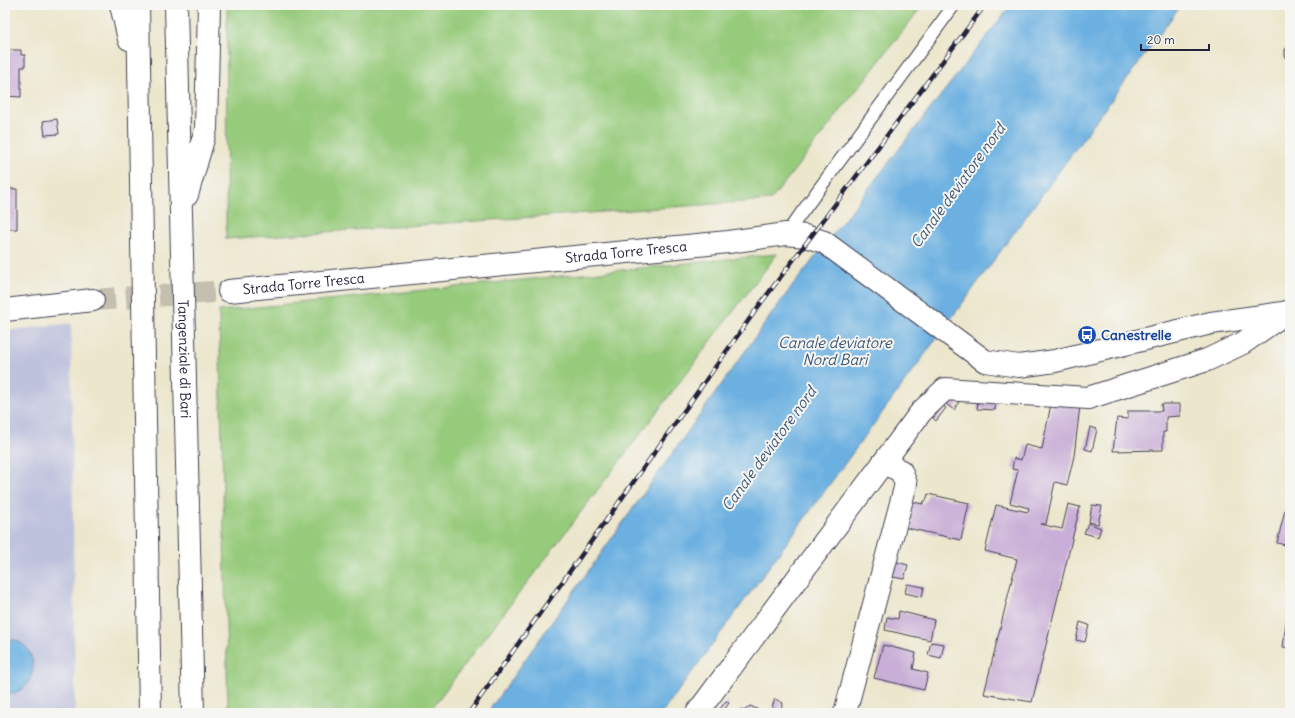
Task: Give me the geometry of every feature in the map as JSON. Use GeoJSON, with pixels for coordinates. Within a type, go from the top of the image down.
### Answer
{"type":"FeatureCollection","features":[{"type":"Feature","properties":{"kind":"main road"},"geometry":{"type":"LineString","coordinates":[[122,5],[140,91]]}},
{"type":"Feature","properties":{"kind":"main road"},"geometry":{"type":"LineString","coordinates":[[138,5],[150,713]]}},
{"type":"Feature","properties":{"kind":"main road","name":"Tangenziale di Bari"},"geometry":{"type":"LineString","coordinates":[[176,5],[193,713]]}},
{"type":"Feature","properties":{"kind":"main road"},"geometry":{"type":"LineString","coordinates":[[181,215],[206,129],[209,5]]}},
{"type":"Feature","properties":{"kind":"main road","name":"Strada Torre Tresca"},"geometry":{"type":"LineString","coordinates":[[229,291],[728,242],[786,234],[804,236],[824,242],[985,361],[1019,366],[1055,361],[1211,323],[1288,312]]}},
{"type":"Feature","properties":{"kind":"main road"},"geometry":{"type":"LineString","coordinates":[[5,310],[93,300]]}},
{"type":"Feature","properties":{"kind":"main road"},"geometry":{"type":"LineString","coordinates":[[697,713],[920,412],[944,389],[1088,398],[1207,360],[1243,343],[1288,312]]}},
{"type":"Feature","properties":{"kind":"main road"},"geometry":{"type":"LineString","coordinates":[[845,713],[906,484],[901,471],[883,462]]}},
{"type":"Feature","properties":{"kind":"lane"},"geometry":{"type":"LineString","coordinates":[[786,234],[954,5]]}},
{"type":"Feature","properties":{"kind":"shaded area"},"geometry":{"type":"Polygon","coordinates":[[[71,323],[75,713],[5,713],[5,331],[71,323]]]}},
{"type":"Feature","properties":{"kind":"green space"},"geometry":{"type":"Polygon","coordinates":[[[227,5],[923,5],[771,200],[226,239],[227,5]]]}},
{"type":"Feature","properties":{"kind":"green space"},"geometry":{"type":"Polygon","coordinates":[[[777,254],[428,713],[228,713],[219,311],[777,254]]]}},
{"type":"Feature","properties":{"kind":"water","name":"Canale deviatore Nord Bari"},"geometry":{"type":"Polygon","coordinates":[[[1011,5],[1181,5],[662,713],[487,713],[781,301],[1011,5]]]}},
{"type":"Feature","properties":{"kind":"water"},"geometry":{"type":"Polygon","coordinates":[[[5,639],[17,641],[26,647],[31,656],[33,666],[31,676],[26,685],[17,692],[5,694],[5,639]]]}},
{"type":"Feature","properties":{"kind":"building"},"geometry":{"type":"Polygon","coordinates":[[[1290,48],[1290,57],[1285,58],[1285,49],[1290,48]]]}},
{"type":"Feature","properties":{"kind":"building"},"geometry":{"type":"Polygon","coordinates":[[[5,50],[21,50],[21,55],[25,55],[25,67],[21,67],[21,97],[5,96],[5,50]]]}},
{"type":"Feature","properties":{"kind":"building"},"geometry":{"type":"Polygon","coordinates":[[[57,119],[59,134],[45,135],[43,121],[57,119]]]}},
{"type":"Feature","properties":{"kind":"building"},"geometry":{"type":"Polygon","coordinates":[[[7,189],[17,189],[17,229],[5,229],[5,200],[7,200],[7,189]]]}},
{"type":"Feature","properties":{"kind":"building"},"geometry":{"type":"Polygon","coordinates":[[[951,397],[961,398],[954,410],[946,404],[951,397]]]}},
{"type":"Feature","properties":{"kind":"building"},"geometry":{"type":"Polygon","coordinates":[[[978,400],[996,401],[995,410],[977,409],[978,400]]]}},
{"type":"Feature","properties":{"kind":"building"},"geometry":{"type":"Polygon","coordinates":[[[1051,404],[1080,406],[1074,456],[1067,485],[1055,482],[1046,524],[1040,524],[1062,529],[1068,504],[1080,507],[1032,702],[984,694],[1017,559],[985,551],[996,505],[1028,512],[1029,508],[1010,503],[1018,470],[1012,469],[1014,458],[1021,460],[1025,445],[1042,449],[1051,404]]]}},
{"type":"Feature","properties":{"kind":"building"},"geometry":{"type":"Polygon","coordinates":[[[1161,404],[1180,404],[1180,416],[1166,417],[1166,432],[1163,432],[1163,450],[1113,451],[1117,418],[1128,419],[1128,411],[1162,411],[1161,404]]]}},
{"type":"Feature","properties":{"kind":"building"},"geometry":{"type":"Polygon","coordinates":[[[943,406],[946,408],[936,421],[933,418],[943,406]]]}},
{"type":"Feature","properties":{"kind":"building"},"geometry":{"type":"Polygon","coordinates":[[[1090,427],[1097,429],[1092,451],[1085,449],[1090,427]]]}},
{"type":"Feature","properties":{"kind":"building"},"geometry":{"type":"Polygon","coordinates":[[[928,494],[969,503],[961,540],[903,527],[909,501],[923,504],[924,501],[926,501],[928,494]]]}},
{"type":"Feature","properties":{"kind":"building"},"geometry":{"type":"Polygon","coordinates":[[[1092,505],[1102,506],[1098,524],[1089,522],[1092,505]]]}},
{"type":"Feature","properties":{"kind":"building"},"geometry":{"type":"Polygon","coordinates":[[[1285,510],[1290,511],[1290,546],[1277,543],[1285,510]]]}},
{"type":"Feature","properties":{"kind":"building"},"geometry":{"type":"Polygon","coordinates":[[[1088,523],[1101,528],[1098,537],[1084,533],[1088,523]]]}},
{"type":"Feature","properties":{"kind":"building"},"geometry":{"type":"Polygon","coordinates":[[[897,562],[908,565],[904,579],[893,577],[897,562]]]}},
{"type":"Feature","properties":{"kind":"building"},"geometry":{"type":"Polygon","coordinates":[[[907,584],[924,587],[922,597],[905,593],[907,584]]]}},
{"type":"Feature","properties":{"kind":"building"},"geometry":{"type":"Polygon","coordinates":[[[1289,599],[1290,600],[1290,648],[1283,647],[1289,599]]]}},
{"type":"Feature","properties":{"kind":"building"},"geometry":{"type":"Polygon","coordinates":[[[899,611],[934,620],[930,640],[885,630],[887,617],[898,619],[899,611]]]}},
{"type":"Feature","properties":{"kind":"building"},"geometry":{"type":"Polygon","coordinates":[[[1080,622],[1089,625],[1085,642],[1076,640],[1080,622]]]}},
{"type":"Feature","properties":{"kind":"building"},"geometry":{"type":"Polygon","coordinates":[[[931,642],[944,644],[941,658],[928,655],[931,642]]]}},
{"type":"Feature","properties":{"kind":"building"},"geometry":{"type":"Polygon","coordinates":[[[883,645],[916,653],[913,669],[928,673],[924,690],[874,678],[883,645]]]}},
{"type":"Feature","properties":{"kind":"building"},"geometry":{"type":"Polygon","coordinates":[[[775,699],[783,703],[780,711],[772,707],[775,699]]]}},
{"type":"Feature","properties":{"kind":"building"},"geometry":{"type":"Polygon","coordinates":[[[726,701],[729,703],[722,713],[717,713],[726,701]]]}},
{"type":"Feature","properties":{"kind":"building"},"geometry":{"type":"Polygon","coordinates":[[[750,706],[759,710],[758,713],[738,713],[741,709],[744,711],[750,706]]]}},
{"type":"Feature","properties":{"kind":"tunnel"},"geometry":{"type":"LineString","coordinates":[[93,300],[229,291]]}},
{"type":"Feature","properties":{"kind":"railway"},"geometry":{"type":"LineString","coordinates":[[469,713],[758,307],[985,5]]}},
{"type":"Feature","properties":{"kind":"place","name":"Canestrelle"},"geometry":{"type":"Point","coordinates":[1087,335]}},
{"type":"Feature","properties":{"kind":"water label","name":"Canale deviatore nord"},"geometry":{"type":"Point","coordinates":[958,186]}},
{"type":"Feature","properties":{"kind":"water label","name":"Canale deviatore nord"},"geometry":{"type":"Point","coordinates":[769,449]}}]}
